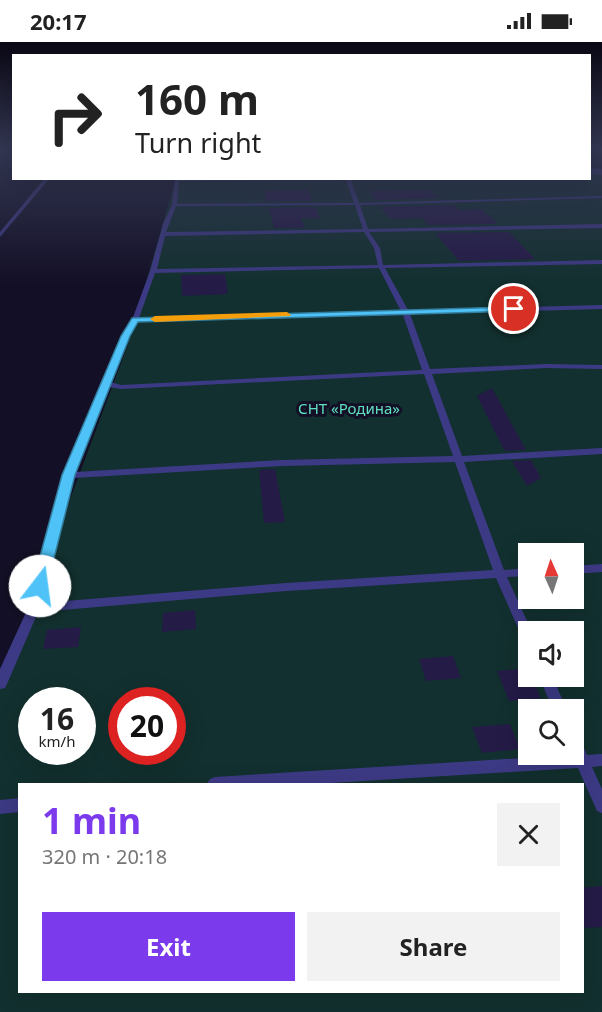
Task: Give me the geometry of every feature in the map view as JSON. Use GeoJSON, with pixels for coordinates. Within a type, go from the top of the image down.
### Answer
{"type":"FeatureCollection","features":[{"type":"Feature","properties":{"kind":"lane"},"geometry":{"type":"LineString","coordinates":[[0,235],[33,195]]}},
{"type":"Feature","properties":{"kind":"lane"},"geometry":{"type":"LineString","coordinates":[[0,684],[34,608],[69,475],[125,336],[135,320],[153,271],[175,195]]}},
{"type":"Feature","properties":{"kind":"lane"},"geometry":{"type":"LineString","coordinates":[[354,195],[366,231],[377,248],[381,267],[405,311],[500,573],[521,621]]}},
{"type":"Feature","properties":{"kind":"lane"},"geometry":{"type":"LineString","coordinates":[[174,205],[357,204],[602,197]]}},
{"type":"Feature","properties":{"kind":"lane"},"geometry":{"type":"LineString","coordinates":[[164,234],[602,226]]}},
{"type":"Feature","properties":{"kind":"lane"},"geometry":{"type":"LineString","coordinates":[[153,271],[602,262]]}},
{"type":"Feature","properties":{"kind":"lane"},"geometry":{"type":"LineString","coordinates":[[135,320],[602,307]]}},
{"type":"Feature","properties":{"kind":"lane"},"geometry":{"type":"LineString","coordinates":[[107,384],[121,387],[546,366],[602,367]]}},
{"type":"Feature","properties":{"kind":"lane"},"geometry":{"type":"LineString","coordinates":[[69,475],[282,463],[460,459],[602,451]]}},
{"type":"Feature","properties":{"kind":"lane"},"geometry":{"type":"LineString","coordinates":[[584,569],[602,568]]}},
{"type":"Feature","properties":{"kind":"lane"},"geometry":{"type":"LineString","coordinates":[[34,608],[286,587],[518,572]]}},
{"type":"Feature","properties":{"kind":"lane"},"geometry":{"type":"LineString","coordinates":[[584,761],[602,760]]}},
{"type":"Feature","properties":{"kind":"lane"},"geometry":{"type":"LineString","coordinates":[[584,763],[602,806]]}},
{"type":"Feature","properties":{"kind":"lane"},"geometry":{"type":"LineString","coordinates":[[231,783],[519,765]]}},
{"type":"Feature","properties":{"kind":"lane"},"geometry":{"type":"LineString","coordinates":[[0,807],[18,805]]}},
{"type":"Feature","properties":{"kind":"green space","name":"СНТ «Родина»"},"geometry":{"type":"Polygon","coordinates":[[[171,195],[602,195],[602,1012],[0,1012],[0,686],[127,347],[171,195]]]}},
{"type":"Feature","properties":{"kind":"building"},"geometry":{"type":"Polygon","coordinates":[[[265,195],[310,195],[312,201],[267,201],[265,195]]]}},
{"type":"Feature","properties":{"kind":"building"},"geometry":{"type":"Polygon","coordinates":[[[372,195],[435,195],[441,198],[376,200],[372,195]]]}},
{"type":"Feature","properties":{"kind":"building"},"geometry":{"type":"Polygon","coordinates":[[[455,206],[459,210],[482,209],[498,224],[429,225],[422,218],[390,219],[381,207],[455,206]]]}},
{"type":"Feature","properties":{"kind":"building"},"geometry":{"type":"Polygon","coordinates":[[[315,207],[320,218],[301,218],[304,228],[274,228],[269,208],[315,207]]]}},
{"type":"Feature","properties":{"kind":"building"},"geometry":{"type":"Polygon","coordinates":[[[509,232],[535,259],[459,261],[435,233],[509,232]]]}},
{"type":"Feature","properties":{"kind":"building"},"geometry":{"type":"Polygon","coordinates":[[[225,274],[228,294],[182,296],[181,275],[225,274]]]}},
{"type":"Feature","properties":{"kind":"building"},"geometry":{"type":"Polygon","coordinates":[[[492,388],[526,450],[505,451],[501,444],[477,396],[492,388]]]}},
{"type":"Feature","properties":{"kind":"building"},"geometry":{"type":"Polygon","coordinates":[[[531,460],[541,478],[527,486],[512,461],[531,460]]]}},
{"type":"Feature","properties":{"kind":"building"},"geometry":{"type":"Polygon","coordinates":[[[275,469],[285,522],[264,523],[259,470],[275,469]]]}},
{"type":"Feature","properties":{"kind":"building"},"geometry":{"type":"Polygon","coordinates":[[[195,610],[196,629],[162,632],[163,613],[195,610]]]}},
{"type":"Feature","properties":{"kind":"building"},"geometry":{"type":"Polygon","coordinates":[[[81,627],[78,647],[43,649],[47,630],[81,627]]]}},
{"type":"Feature","properties":{"kind":"building"},"geometry":{"type":"Polygon","coordinates":[[[453,656],[461,678],[426,681],[419,659],[453,656]]]}},
{"type":"Feature","properties":{"kind":"building"},"geometry":{"type":"Polygon","coordinates":[[[518,669],[518,687],[536,687],[541,698],[509,701],[497,671],[518,669]]]}},
{"type":"Feature","properties":{"kind":"building"},"geometry":{"type":"Polygon","coordinates":[[[510,724],[518,749],[482,753],[472,727],[510,724]]]}},
{"type":"Feature","properties":{"kind":"building"},"geometry":{"type":"Polygon","coordinates":[[[602,886],[602,927],[584,928],[584,888],[602,886]]]}},
{"type":"Feature","properties":{"kind":"slow traffic"},"geometry":{"type":"LineString","coordinates":[[155,319],[287,315]]}},
{"type":"Feature","properties":{"kind":"route"},"geometry":{"type":"LineString","coordinates":[[40,586],[69,475],[125,336],[135,320],[514,309]]}}]}
